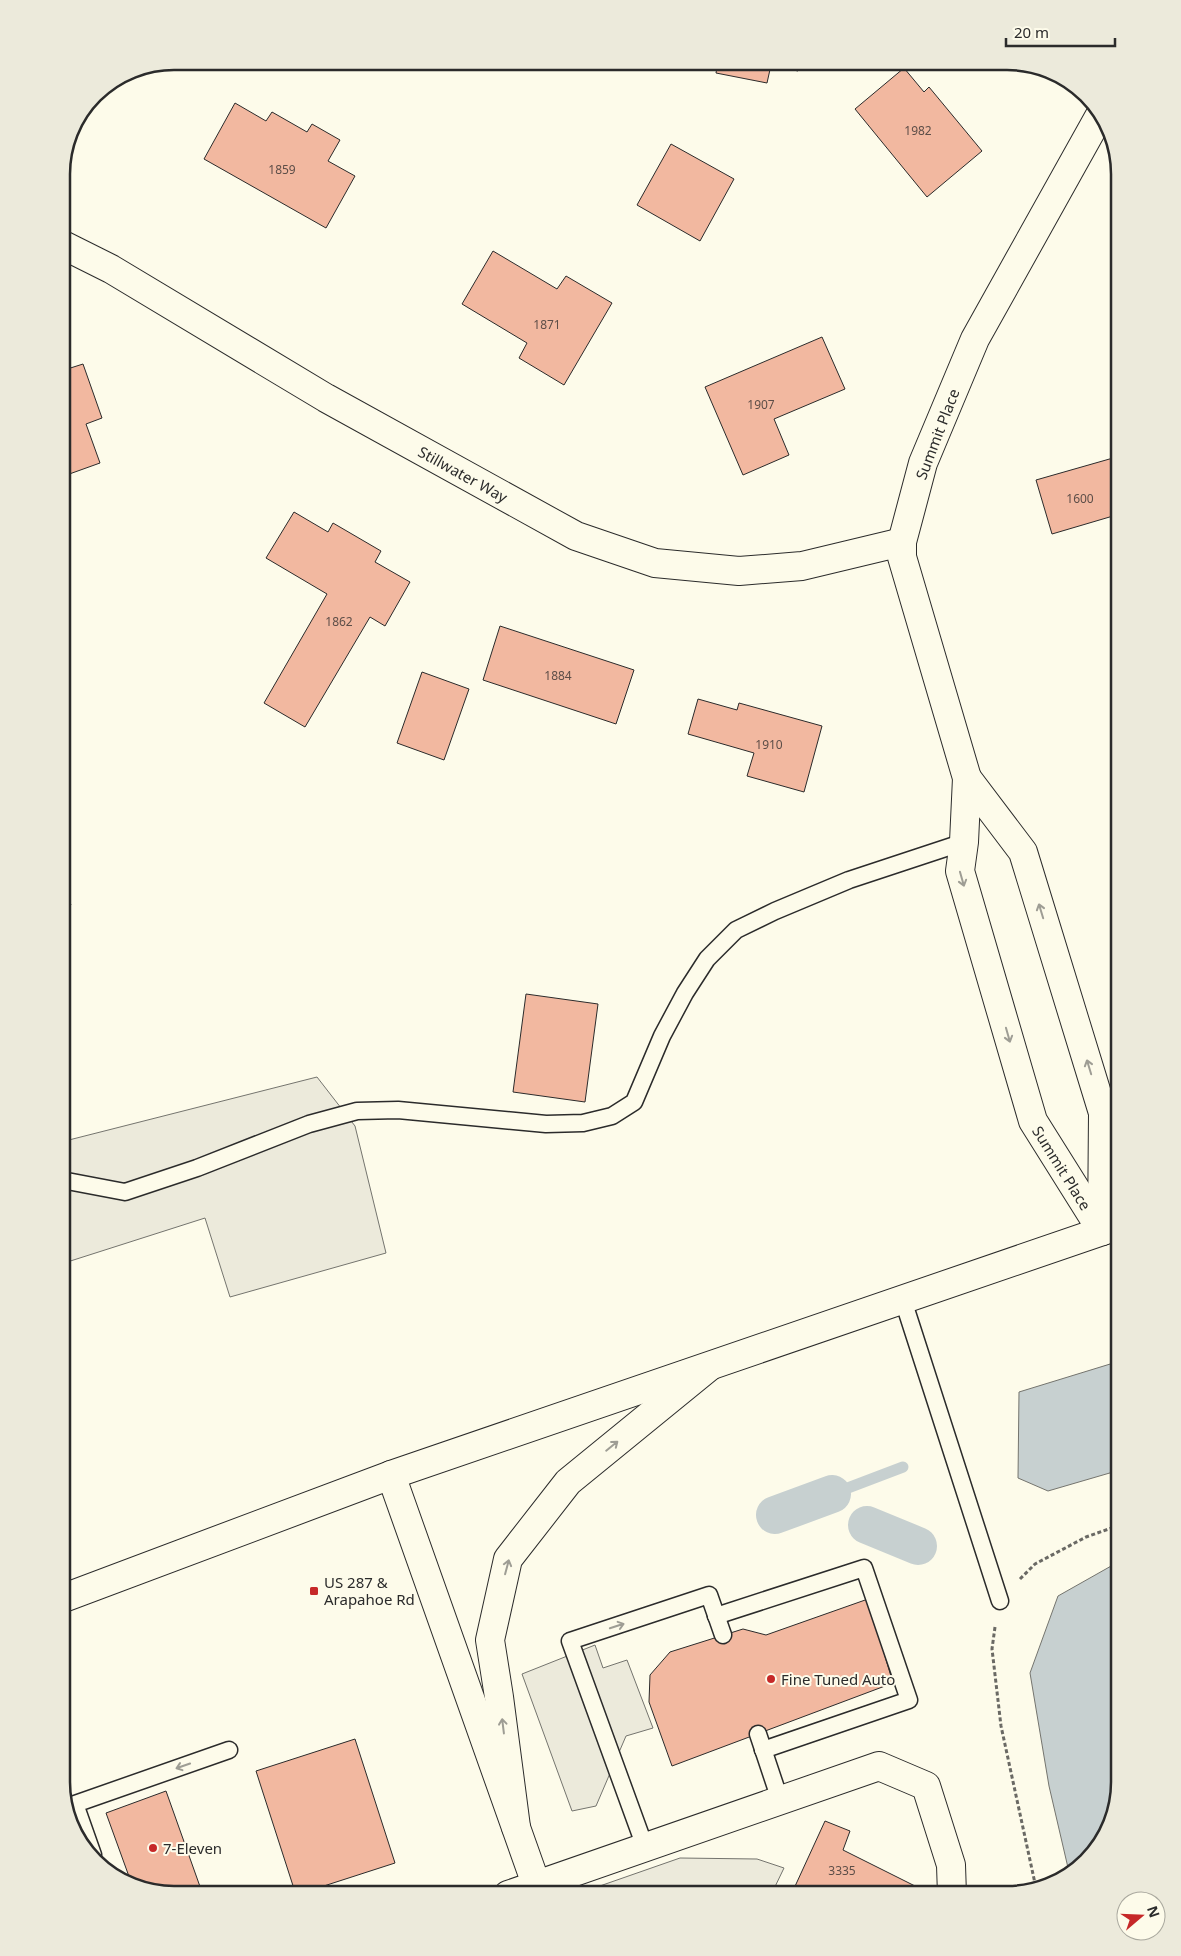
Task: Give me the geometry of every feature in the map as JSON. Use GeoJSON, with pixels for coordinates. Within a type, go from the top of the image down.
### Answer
{"type":"FeatureCollection","features":[{"type":"Feature","properties":{"kind":"street","name":"Summit Place"},"geometry":{"type":"LineString","coordinates":[[1096,122],[975,339],[923,463],[902,542],[902,557],[967,778],[964,842],[960,871],[1033,1121],[1111,1228]]}},
{"type":"Feature","properties":{"kind":"street","name":"Stillwater Way"},"geometry":{"type":"LineString","coordinates":[[70,248],[111,269],[326,398],[576,536],[656,563],[739,572],[802,566],[902,542]]}},
{"type":"Feature","properties":{"kind":"street","name":"Summit Place"},"geometry":{"type":"LineString","coordinates":[[967,778],[1023,852],[1103,1113],[1111,1228]]}},
{"type":"Feature","properties":{"kind":"street"},"geometry":{"type":"LineString","coordinates":[[70,1596],[392,1475],[1111,1228]]}},
{"type":"Feature","properties":{"kind":"street"},"geometry":{"type":"LineString","coordinates":[[516,1826],[490,1640],[508,1559],[568,1482],[711,1365]]}},
{"type":"Feature","properties":{"kind":"street"},"geometry":{"type":"LineString","coordinates":[[392,1475],[536,1884]]}},
{"type":"Feature","properties":{"kind":"street"},"geometry":{"type":"LineString","coordinates":[[531,1886],[879,1766],[926,1786],[951,1865],[952,1886]]}},
{"type":"Feature","properties":{"kind":"lane"},"geometry":{"type":"LineString","coordinates":[[70,1182],[125,1192],[197,1168],[308,1124],[357,1111],[398,1110],[546,1124],[583,1123],[612,1116],[634,1102],[662,1036],[685,993],[707,959],[736,930],[775,911],[849,880],[964,842]]}},
{"type":"Feature","properties":{"kind":"lane"},"geometry":{"type":"LineString","coordinates":[[904,1300],[1000,1601]]}},
{"type":"Feature","properties":{"kind":"lane"},"geometry":{"type":"LineString","coordinates":[[716,1616],[864,1568],[909,1700],[763,1750]]}},
{"type":"Feature","properties":{"kind":"lane"},"geometry":{"type":"LineString","coordinates":[[645,1848],[570,1641],[709,1595],[723,1635]]}},
{"type":"Feature","properties":{"kind":"lane"},"geometry":{"type":"LineString","coordinates":[[758,1734],[780,1800]]}},
{"type":"Feature","properties":{"kind":"lane"},"geometry":{"type":"LineString","coordinates":[[87,1839],[75,1804],[229,1750]]}},
{"type":"Feature","properties":{"kind":"path"},"geometry":{"type":"LineString","coordinates":[[1035,1882],[1001,1726],[992,1649],[1000,1601],[1035,1564],[1086,1537],[1111,1529]]}},
{"type":"Feature","properties":{"kind":"shaded area"},"geometry":{"type":"Polygon","coordinates":[[[317,1077],[355,1126],[386,1253],[230,1297],[205,1218],[70,1261],[70,1140],[317,1077]]]}},
{"type":"Feature","properties":{"kind":"shaded area"},"geometry":{"type":"Polygon","coordinates":[[[1111,1364],[1111,1473],[1048,1491],[1018,1478],[1019,1392],[1111,1364]]]}},
{"type":"Feature","properties":{"kind":"shaded area"},"geometry":{"type":"Polygon","coordinates":[[[1111,1566],[1110,1795],[1103,1822],[1097,1834],[1085,1851],[1068,1866],[1049,1786],[1030,1673],[1058,1596],[1111,1566]]]}},
{"type":"Feature","properties":{"kind":"shaded area"},"geometry":{"type":"Polygon","coordinates":[[[595,1645],[603,1668],[627,1660],[653,1728],[626,1736],[596,1806],[572,1811],[522,1674],[595,1645]]]}},
{"type":"Feature","properties":{"kind":"shaded area"},"geometry":{"type":"Polygon","coordinates":[[[680,1858],[757,1859],[784,1868],[775,1886],[600,1886],[680,1858]]]}},
{"type":"Feature","properties":{"kind":"building"},"geometry":{"type":"Polygon","coordinates":[[[716,70],[770,70],[767,83],[716,73],[716,70]]]}},
{"type":"Feature","properties":{"kind":"building"},"geometry":{"type":"Polygon","coordinates":[[[902,70],[906,70],[924,92],[929,87],[982,151],[927,197],[855,109],[902,70]]]}},
{"type":"Feature","properties":{"kind":"building"},"geometry":{"type":"Polygon","coordinates":[[[235,103],[266,121],[272,112],[307,132],[312,124],[340,140],[328,161],[355,176],[326,228],[204,159],[235,103]]]}},
{"type":"Feature","properties":{"kind":"building"},"geometry":{"type":"Polygon","coordinates":[[[671,144],[734,179],[700,241],[637,205],[671,144]]]}},
{"type":"Feature","properties":{"kind":"building"},"geometry":{"type":"Polygon","coordinates":[[[493,251],[557,289],[566,276],[612,303],[564,385],[519,358],[527,343],[462,304],[493,251]]]}},
{"type":"Feature","properties":{"kind":"building"},"geometry":{"type":"Polygon","coordinates":[[[822,337],[845,389],[774,419],[789,455],[743,475],[705,387],[822,337]]]}},
{"type":"Feature","properties":{"kind":"building"},"geometry":{"type":"Polygon","coordinates":[[[83,364],[102,418],[86,424],[100,463],[70,474],[70,368],[83,364]]]}},
{"type":"Feature","properties":{"kind":"building"},"geometry":{"type":"Polygon","coordinates":[[[1111,459],[1111,517],[1052,534],[1036,480],[1111,459]]]}},
{"type":"Feature","properties":{"kind":"building"},"geometry":{"type":"Polygon","coordinates":[[[294,512],[328,532],[333,523],[381,551],[375,562],[410,582],[385,626],[370,617],[305,727],[264,703],[327,594],[266,558],[294,512]]]}},
{"type":"Feature","properties":{"kind":"building"},"geometry":{"type":"Polygon","coordinates":[[[500,626],[634,670],[616,724],[483,680],[500,626]]]}},
{"type":"Feature","properties":{"kind":"building"},"geometry":{"type":"Polygon","coordinates":[[[422,672],[469,689],[444,760],[397,743],[422,672]]]}},
{"type":"Feature","properties":{"kind":"building"},"geometry":{"type":"Polygon","coordinates":[[[698,699],[737,710],[739,703],[822,726],[804,792],[747,776],[754,753],[688,734],[698,699]]]}},
{"type":"Feature","properties":{"kind":"building"},"geometry":{"type":"Polygon","coordinates":[[[526,994],[598,1004],[585,1102],[513,1092],[526,994]]]}},
{"type":"Feature","properties":{"kind":"building","name":"Fine Tuned Auto"},"geometry":{"type":"Polygon","coordinates":[[[868,1599],[893,1683],[672,1766],[649,1702],[650,1675],[670,1652],[743,1629],[766,1635],[868,1599]]]}},
{"type":"Feature","properties":{"kind":"building"},"geometry":{"type":"Polygon","coordinates":[[[355,1739],[395,1863],[324,1886],[293,1886],[256,1771],[355,1739]]]}},
{"type":"Feature","properties":{"kind":"building","name":"7-Eleven"},"geometry":{"type":"Polygon","coordinates":[[[166,1791],[200,1886],[167,1886],[154,1884],[129,1875],[106,1813],[166,1791]]]}},
{"type":"Feature","properties":{"kind":"building"},"geometry":{"type":"Polygon","coordinates":[[[825,1821],[850,1831],[843,1850],[915,1886],[795,1886],[825,1821]]]}},
{"type":"Feature","properties":{"kind":"waterway"},"geometry":{"type":"LineString","coordinates":[[832,1494],[903,1467]]}},
{"type":"Feature","properties":{"kind":"waterway"},"geometry":{"type":"LineString","coordinates":[[775,1515],[832,1494]]}},
{"type":"Feature","properties":{"kind":"waterway"},"geometry":{"type":"LineString","coordinates":[[867,1525],[918,1546]]}},
{"type":"Feature","properties":{"kind":"place","name":"US 287 & Arapahoe Rd"},"geometry":{"type":"Point","coordinates":[314,1591]}},
{"type":"Feature","properties":{"kind":"place","name":"Fine Tuned Auto"},"geometry":{"type":"Point","coordinates":[771,1679]}},
{"type":"Feature","properties":{"kind":"place","name":"7-Eleven"},"geometry":{"type":"Point","coordinates":[153,1848]}}]}
